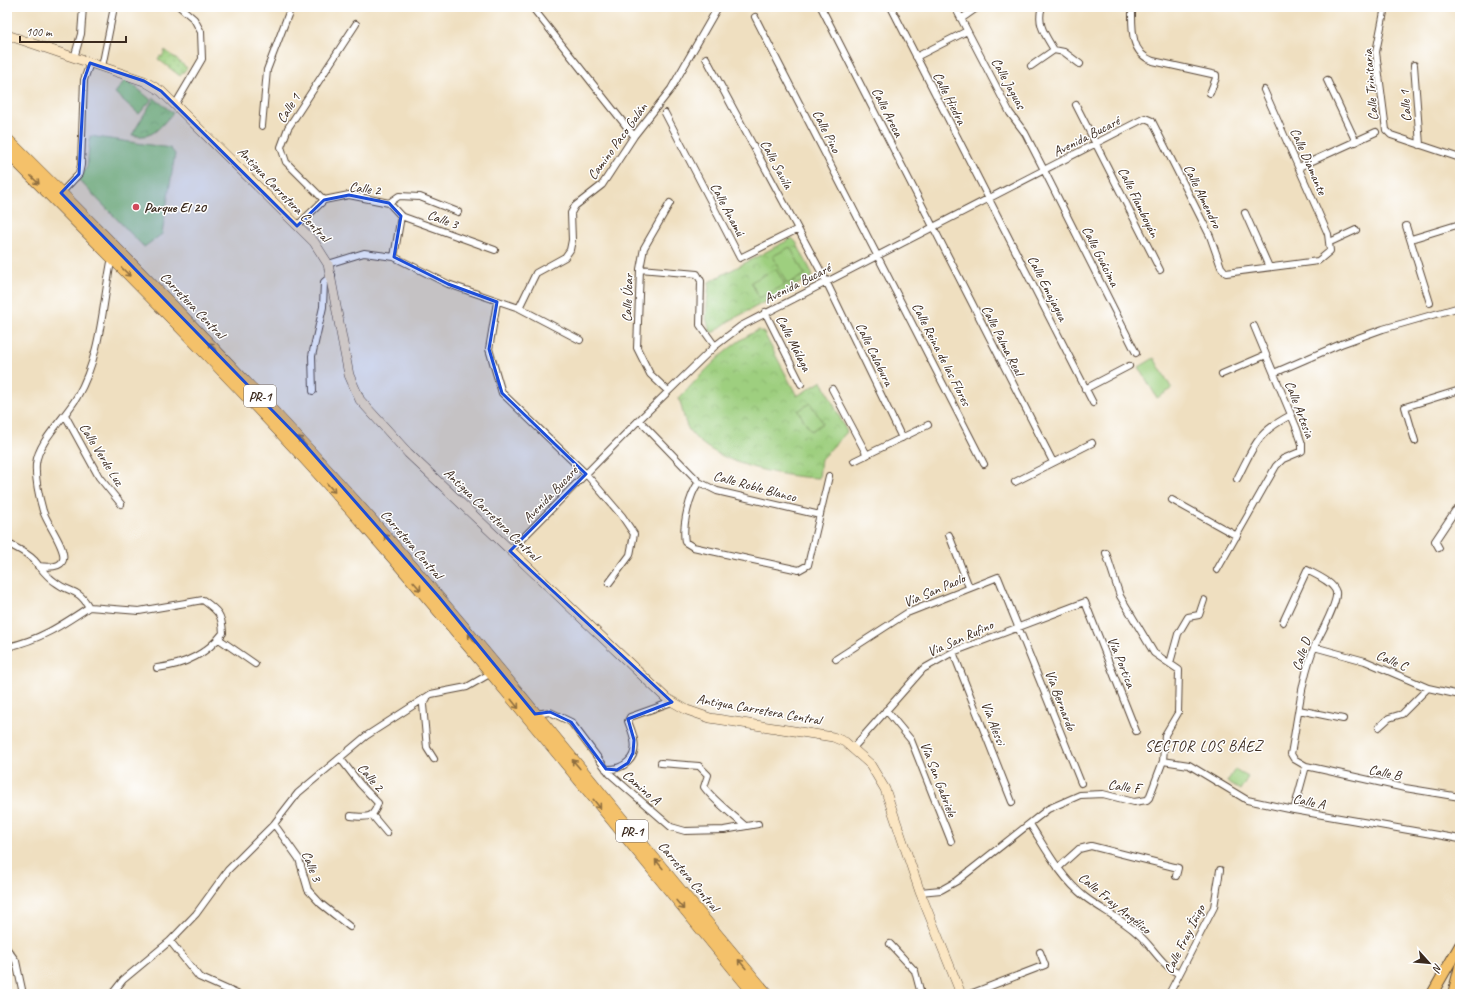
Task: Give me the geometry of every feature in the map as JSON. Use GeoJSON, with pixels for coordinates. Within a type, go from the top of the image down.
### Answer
{"type":"FeatureCollection","features":[{"type":"Feature","properties":{"kind":"highway","name":"Carretera Central"},"geometry":{"type":"LineString","coordinates":[[7,139],[61,193],[115,253]]}},
{"type":"Feature","properties":{"kind":"highway","name":"Carretera Central"},"geometry":{"type":"LineString","coordinates":[[7,152],[115,253],[301,440],[439,597],[494,671],[754,994]]}},
{"type":"Feature","properties":{"kind":"highway","name":"Carretera Central"},"geometry":{"type":"LineString","coordinates":[[494,671],[535,714],[767,994]]}},
{"type":"Feature","properties":{"kind":"main road"},"geometry":{"type":"LineString","coordinates":[[1432,994],[1460,945]]}},
{"type":"Feature","properties":{"kind":"main road"},"geometry":{"type":"LineString","coordinates":[[1453,992],[1460,966]]}},
{"type":"Feature","properties":{"kind":"main road"},"geometry":{"type":"LineString","coordinates":[[1453,992],[1460,979]]}},
{"type":"Feature","properties":{"kind":"street"},"geometry":{"type":"LineString","coordinates":[[74,58],[81,34],[83,7]]}},
{"type":"Feature","properties":{"kind":"street"},"geometry":{"type":"LineString","coordinates":[[102,67],[114,7]]}},
{"type":"Feature","properties":{"kind":"street"},"geometry":{"type":"LineString","coordinates":[[175,104],[202,59],[202,32],[194,19],[180,7]]}},
{"type":"Feature","properties":{"kind":"street"},"geometry":{"type":"LineString","coordinates":[[262,126],[267,70],[292,7]]}},
{"type":"Feature","properties":{"kind":"street"},"geometry":{"type":"LineString","coordinates":[[532,7],[634,136]]}},
{"type":"Feature","properties":{"kind":"street","name":"Camino Paco Galán"},"geometry":{"type":"LineString","coordinates":[[519,308],[536,273],[565,257],[570,250],[572,240],[571,213],[575,206],[602,185],[634,136],[671,89],[718,7]]}},
{"type":"Feature","properties":{"kind":"street","name":"Calle Areca"},"geometry":{"type":"LineString","coordinates":[[820,7],[933,227]]}},
{"type":"Feature","properties":{"kind":"street","name":"Calle Hiedra"},"geometry":{"type":"LineString","coordinates":[[891,7],[989,199]]}},
{"type":"Feature","properties":{"kind":"street","name":"Calle Jaguas"},"geometry":{"type":"LineString","coordinates":[[955,7],[1010,113],[1025,133],[1044,170]]}},
{"type":"Feature","properties":{"kind":"street"},"geometry":{"type":"LineString","coordinates":[[962,20],[978,7]]}},
{"type":"Feature","properties":{"kind":"street"},"geometry":{"type":"LineString","coordinates":[[1042,7],[1040,24],[1054,50]]}},
{"type":"Feature","properties":{"kind":"street"},"geometry":{"type":"LineString","coordinates":[[1132,7],[1132,28],[1138,51],[1145,58],[1153,61],[1216,74],[1216,78],[1210,93]]}},
{"type":"Feature","properties":{"kind":"street","name":"Calle Trinitaria"},"geometry":{"type":"LineString","coordinates":[[1385,7],[1376,52],[1386,130],[1391,135],[1460,158]]}},
{"type":"Feature","properties":{"kind":"street","name":"Calle Pino"},"geometry":{"type":"LineString","coordinates":[[755,17],[878,256]]}},
{"type":"Feature","properties":{"kind":"street","name":"Calle 1"},"geometry":{"type":"LineString","coordinates":[[324,200],[286,162],[281,147],[288,128],[356,24]]}},
{"type":"Feature","properties":{"kind":"street"},"geometry":{"type":"LineString","coordinates":[[916,57],[967,31]]}},
{"type":"Feature","properties":{"kind":"street","name":"Antigua Carretera Central"},"geometry":{"type":"LineString","coordinates":[[7,35],[144,81],[161,91],[314,242],[328,264],[332,275],[349,375],[360,400],[408,453],[651,685],[672,702],[687,710],[710,718],[833,737],[853,748],[870,764],[885,789],[920,892],[961,994]]}},
{"type":"Feature","properties":{"kind":"street"},"geometry":{"type":"LineString","coordinates":[[1031,66],[1054,50],[1064,52],[1080,64]]}},
{"type":"Feature","properties":{"kind":"street","name":"Calle Savila"},"geometry":{"type":"LineString","coordinates":[[706,58],[826,281]]}},
{"type":"Feature","properties":{"kind":"street"},"geometry":{"type":"LineString","coordinates":[[61,193],[79,174],[81,165],[84,80],[90,63]]}},
{"type":"Feature","properties":{"kind":"street","name":"Calle 1"},"geometry":{"type":"LineString","coordinates":[[1414,65],[1420,145]]}},
{"type":"Feature","properties":{"kind":"street"},"geometry":{"type":"LineString","coordinates":[[1327,80],[1356,142]]}},
{"type":"Feature","properties":{"kind":"street","name":"Calle Diamante"},"geometry":{"type":"LineString","coordinates":[[1264,90],[1326,226],[1330,245]]}},
{"type":"Feature","properties":{"kind":"street","name":"Calle Flamboyán"},"geometry":{"type":"LineString","coordinates":[[1076,105],[1098,144],[1160,270]]}},
{"type":"Feature","properties":{"kind":"street","name":"Calle Anamú"},"geometry":{"type":"LineString","coordinates":[[665,113],[740,258],[798,229]]}},
{"type":"Feature","properties":{"kind":"street","name":"Avenida Bucaré"},"geometry":{"type":"LineString","coordinates":[[510,551],[668,391],[715,346],[741,326],[765,312],[1098,144],[1145,118],[1152,121]]}},
{"type":"Feature","properties":{"kind":"street","name":"Calle Almendro"},"geometry":{"type":"LineString","coordinates":[[1152,121],[1210,236],[1221,267],[1226,273],[1269,267]]}},
{"type":"Feature","properties":{"kind":"street"},"geometry":{"type":"LineString","coordinates":[[1299,167],[1376,132]]}},
{"type":"Feature","properties":{"kind":"street","name":"Calle Guácima"},"geometry":{"type":"LineString","coordinates":[[1044,170],[1136,352]]}},
{"type":"Feature","properties":{"kind":"street","name":"Calle 2"},"geometry":{"type":"LineString","coordinates":[[324,200],[349,194],[389,203],[399,196],[420,197],[458,212]]}},
{"type":"Feature","properties":{"kind":"street","name":"Calle Emajagua"},"geometry":{"type":"LineString","coordinates":[[989,199],[1093,403]]}},
{"type":"Feature","properties":{"kind":"street"},"geometry":{"type":"LineString","coordinates":[[297,226],[324,200]]}},
{"type":"Feature","properties":{"kind":"street","name":"Calle 3"},"geometry":{"type":"LineString","coordinates":[[389,203],[401,216],[495,250]]}},
{"type":"Feature","properties":{"kind":"street","name":"Calle Úcar"},"geometry":{"type":"LineString","coordinates":[[668,391],[650,374],[637,348],[640,269],[644,248],[670,203]]}},
{"type":"Feature","properties":{"kind":"street"},"geometry":{"type":"LineString","coordinates":[[1245,213],[1269,267],[1318,261],[1330,252],[1330,245],[1356,230]]}},
{"type":"Feature","properties":{"kind":"street"},"geometry":{"type":"LineString","coordinates":[[394,257],[401,216]]}},
{"type":"Feature","properties":{"kind":"street"},"geometry":{"type":"LineString","coordinates":[[1410,239],[1460,224]]}},
{"type":"Feature","properties":{"kind":"street"},"geometry":{"type":"LineString","coordinates":[[1406,226],[1430,303]]}},
{"type":"Feature","properties":{"kind":"street","name":"Calle Palma Real"},"geometry":{"type":"LineString","coordinates":[[933,227],[1053,462]]}},
{"type":"Feature","properties":{"kind":"street"},"geometry":{"type":"LineString","coordinates":[[38,566],[55,568],[60,565],[64,557],[63,550],[43,512],[36,478],[36,462],[40,451],[77,398],[93,360],[115,253]]}},
{"type":"Feature","properties":{"kind":"street"},"geometry":{"type":"LineString","coordinates":[[328,264],[364,253],[394,257],[448,284],[497,302],[519,308],[580,340]]}},
{"type":"Feature","properties":{"kind":"street","name":"Calle Reina de las Flores"},"geometry":{"type":"LineString","coordinates":[[878,256],[984,464]]}},
{"type":"Feature","properties":{"kind":"street"},"geometry":{"type":"LineString","coordinates":[[640,269],[697,274],[701,282],[700,325],[715,346]]}},
{"type":"Feature","properties":{"kind":"street"},"geometry":{"type":"LineString","coordinates":[[313,391],[312,356],[323,307],[324,282],[332,275]]}},
{"type":"Feature","properties":{"kind":"street","name":"Calle Calabura"},"geometry":{"type":"LineString","coordinates":[[826,281],[902,438]]}},
{"type":"Feature","properties":{"kind":"street"},"geometry":{"type":"LineString","coordinates":[[497,302],[490,349],[502,393],[586,474],[622,516],[634,534],[630,555],[609,583]]}},
{"type":"Feature","properties":{"kind":"street"},"geometry":{"type":"LineString","coordinates":[[1274,373],[1341,344],[1383,329],[1460,307]]}},
{"type":"Feature","properties":{"kind":"street","name":"Calle Málaga"},"geometry":{"type":"LineString","coordinates":[[765,312],[801,384]]}},
{"type":"Feature","properties":{"kind":"street","name":"Calle Artesia"},"geometry":{"type":"LineString","coordinates":[[1217,570],[1276,466],[1283,459],[1302,451],[1302,444],[1291,415],[1254,326]]}},
{"type":"Feature","properties":{"kind":"street"},"geometry":{"type":"LineString","coordinates":[[1222,374],[1266,355]]}},
{"type":"Feature","properties":{"kind":"street"},"geometry":{"type":"LineString","coordinates":[[1085,389],[1129,366]]}},
{"type":"Feature","properties":{"kind":"street"},"geometry":{"type":"LineString","coordinates":[[832,389],[867,455]]}},
{"type":"Feature","properties":{"kind":"street"},"geometry":{"type":"LineString","coordinates":[[1415,441],[1405,407],[1460,390]]}},
{"type":"Feature","properties":{"kind":"street","name":"Calle Verde Luz"},"geometry":{"type":"LineString","coordinates":[[65,415],[99,477],[121,504]]}},
{"type":"Feature","properties":{"kind":"street"},"geometry":{"type":"LineString","coordinates":[[1237,479],[1257,440],[1265,431],[1291,415]]}},
{"type":"Feature","properties":{"kind":"street","name":"Calle Roble Blanco"},"geometry":{"type":"LineString","coordinates":[[639,420],[699,482],[717,491],[820,515]]}},
{"type":"Feature","properties":{"kind":"street"},"geometry":{"type":"LineString","coordinates":[[854,461],[928,425]]}},
{"type":"Feature","properties":{"kind":"street"},"geometry":{"type":"LineString","coordinates":[[1015,482],[1092,442]]}},
{"type":"Feature","properties":{"kind":"street"},"geometry":{"type":"LineString","coordinates":[[699,482],[693,489],[683,531],[685,542],[693,546],[799,570],[808,565],[829,476]]}},
{"type":"Feature","properties":{"kind":"street"},"geometry":{"type":"LineString","coordinates":[[1172,500],[1237,536]]}},
{"type":"Feature","properties":{"kind":"street"},"geometry":{"type":"LineString","coordinates":[[1440,548],[1435,541],[1455,511],[1460,507]]}},
{"type":"Feature","properties":{"kind":"street"},"geometry":{"type":"LineString","coordinates":[[949,535],[969,587]]}},
{"type":"Feature","properties":{"kind":"street"},"geometry":{"type":"LineString","coordinates":[[7,543],[21,550],[34,560],[38,566],[57,584],[70,588],[83,597],[89,607]]}},
{"type":"Feature","properties":{"kind":"street","name":"Calle F"},"geometry":{"type":"LineString","coordinates":[[920,892],[941,890],[957,881],[1048,809],[1080,795],[1103,794],[1134,802],[1147,800],[1153,790],[1163,761],[1165,735],[1178,713],[1179,670],[1154,653],[1120,596],[1106,553]]}},
{"type":"Feature","properties":{"kind":"street","name":"Calle D"},"geometry":{"type":"LineString","coordinates":[[1283,622],[1307,570],[1324,580],[1334,589],[1336,598],[1314,647],[1308,668],[1291,754],[1294,758],[1306,766]]}},
{"type":"Feature","properties":{"kind":"street","name":"Vía San Paolo"},"geometry":{"type":"LineString","coordinates":[[836,659],[907,613],[969,587],[998,577],[1019,626]]}},
{"type":"Feature","properties":{"kind":"street"},"geometry":{"type":"LineString","coordinates":[[7,647],[28,643],[89,607],[139,611],[203,600],[216,610],[222,619],[223,633],[219,639],[184,663],[157,668]]}},
{"type":"Feature","properties":{"kind":"street"},"geometry":{"type":"LineString","coordinates":[[1170,663],[1180,629],[1188,617],[1199,615],[1204,600]]}},
{"type":"Feature","properties":{"kind":"street","name":"Via San Rufino"},"geometry":{"type":"LineString","coordinates":[[853,748],[923,669],[954,652],[1085,602]]}},
{"type":"Feature","properties":{"kind":"street","name":"Vía Portica"},"geometry":{"type":"LineString","coordinates":[[1085,602],[1136,731]]}},
{"type":"Feature","properties":{"kind":"street","name":"Vía Bernardo"},"geometry":{"type":"LineString","coordinates":[[1019,626],[1081,783]]}},
{"type":"Feature","properties":{"kind":"street"},"geometry":{"type":"LineString","coordinates":[[219,639],[255,664]]}},
{"type":"Feature","properties":{"kind":"street","name":"Calle C"},"geometry":{"type":"LineString","coordinates":[[1314,647],[1365,661],[1428,688],[1460,695]]}},
{"type":"Feature","properties":{"kind":"street","name":"Vía Alessi"},"geometry":{"type":"LineString","coordinates":[[954,652],[1012,802]]}},
{"type":"Feature","properties":{"kind":"street"},"geometry":{"type":"LineString","coordinates":[[112,994],[123,980],[170,941],[196,914],[228,870],[274,824],[298,793],[366,736],[428,696],[467,687],[494,671]]}},
{"type":"Feature","properties":{"kind":"street"},"geometry":{"type":"LineString","coordinates":[[1379,727],[1389,718],[1402,714],[1428,688]]}},
{"type":"Feature","properties":{"kind":"street"},"geometry":{"type":"LineString","coordinates":[[428,696],[423,705],[426,748],[434,759]]}},
{"type":"Feature","properties":{"kind":"street"},"geometry":{"type":"LineString","coordinates":[[606,769],[617,770],[628,763],[633,753],[634,740],[628,721],[630,717],[672,702]]}},
{"type":"Feature","properties":{"kind":"street","name":"Vía San Gabriele"},"geometry":{"type":"LineString","coordinates":[[886,710],[911,740],[951,841]]}},
{"type":"Feature","properties":{"kind":"street"},"geometry":{"type":"LineString","coordinates":[[1299,710],[1343,719]]}},
{"type":"Feature","properties":{"kind":"street","name":"Camino A"},"geometry":{"type":"LineString","coordinates":[[535,714],[550,712],[571,722],[606,769],[671,827],[685,831],[724,830],[758,824]]}},
{"type":"Feature","properties":{"kind":"street","name":"Calle 2"},"geometry":{"type":"LineString","coordinates":[[340,758],[360,784],[378,803],[372,815],[362,817],[350,816]]}},
{"type":"Feature","properties":{"kind":"street","name":"Calle A"},"geometry":{"type":"LineString","coordinates":[[1163,761],[1189,765],[1247,800],[1460,840]]}},
{"type":"Feature","properties":{"kind":"street"},"geometry":{"type":"LineString","coordinates":[[661,763],[699,766],[708,775],[704,787],[711,796],[745,826]]}},
{"type":"Feature","properties":{"kind":"street"},"geometry":{"type":"LineString","coordinates":[[1294,810],[1306,766]]}},
{"type":"Feature","properties":{"kind":"street","name":"Calle B"},"geometry":{"type":"LineString","coordinates":[[1306,766],[1405,788],[1460,797]]}},
{"type":"Feature","properties":{"kind":"street"},"geometry":{"type":"LineString","coordinates":[[372,815],[386,833]]}},
{"type":"Feature","properties":{"kind":"street","name":"Calle 3"},"geometry":{"type":"LineString","coordinates":[[274,824],[299,859],[308,890],[321,904],[350,927]]}},
{"type":"Feature","properties":{"kind":"street","name":"Calle Fray Angélico"},"geometry":{"type":"LineString","coordinates":[[1030,824],[1058,868],[1084,896],[1122,921],[1138,934],[1170,970],[1179,974]]}},
{"type":"Feature","properties":{"kind":"street"},"geometry":{"type":"LineString","coordinates":[[1058,868],[1079,849],[1091,846],[1178,868],[1176,876]]}},
{"type":"Feature","properties":{"kind":"street","name":"Calle Fray Íñigo"},"geometry":{"type":"LineString","coordinates":[[1169,994],[1214,908],[1220,870]]}},
{"type":"Feature","properties":{"kind":"street"},"geometry":{"type":"LineString","coordinates":[[170,941],[199,977],[237,994]]}},
{"type":"Feature","properties":{"kind":"street"},"geometry":{"type":"LineString","coordinates":[[890,944],[915,971],[921,994]]}},
{"type":"Feature","properties":{"kind":"street"},"geometry":{"type":"LineString","coordinates":[[7,949],[16,961],[23,994]]}},
{"type":"Feature","properties":{"kind":"street"},"geometry":{"type":"LineString","coordinates":[[970,994],[1045,965],[1040,952]]}},
{"type":"Feature","properties":{"kind":"highlighted area"},"geometry":{"type":"Polygon","coordinates":[[[90,63],[144,81],[161,91],[297,226],[324,200],[349,195],[389,203],[401,216],[394,257],[448,284],[497,302],[489,349],[502,393],[586,474],[510,551],[672,702],[628,719],[634,740],[633,753],[628,763],[617,770],[606,769],[571,722],[550,712],[535,714],[439,597],[301,440],[61,193],[79,174],[84,80],[90,63]]]}},
{"type":"Feature","properties":{"kind":"green space"},"geometry":{"type":"Polygon","coordinates":[[[165,50],[187,68],[180,76],[158,59],[160,56],[162,57],[165,50]]]}},
{"type":"Feature","properties":{"kind":"green space"},"geometry":{"type":"Polygon","coordinates":[[[126,79],[151,100],[139,114],[115,93],[126,79]]]}},
{"type":"Feature","properties":{"kind":"green space"},"geometry":{"type":"Polygon","coordinates":[[[154,98],[173,113],[156,131],[151,134],[146,136],[132,135],[154,98]]]}},
{"type":"Feature","properties":{"kind":"green space","name":"Parque El 20"},"geometry":{"type":"Polygon","coordinates":[[[90,136],[170,148],[175,154],[162,234],[144,247],[79,180],[87,167],[90,136]]]}},
{"type":"Feature","properties":{"kind":"green space"},"geometry":{"type":"Polygon","coordinates":[[[792,238],[796,242],[812,273],[812,277],[729,321],[714,332],[710,332],[706,317],[709,282],[792,238]]]}},
{"type":"Feature","properties":{"kind":"green space"},"geometry":{"type":"Polygon","coordinates":[[[790,247],[805,275],[787,284],[773,256],[790,247]]]}},
{"type":"Feature","properties":{"kind":"green space"},"geometry":{"type":"Polygon","coordinates":[[[776,269],[785,285],[759,298],[751,282],[776,269]]]}},
{"type":"Feature","properties":{"kind":"green space"},"geometry":{"type":"Polygon","coordinates":[[[759,330],[764,333],[797,396],[822,381],[847,432],[821,459],[819,478],[786,475],[748,466],[714,451],[700,441],[687,427],[679,398],[726,351],[759,330]]]}},
{"type":"Feature","properties":{"kind":"green space"},"geometry":{"type":"Polygon","coordinates":[[[1154,358],[1172,389],[1157,398],[1139,367],[1154,358]]]}},
{"type":"Feature","properties":{"kind":"green space"},"geometry":{"type":"Polygon","coordinates":[[[810,403],[823,423],[811,431],[798,411],[810,403]]]}},
{"type":"Feature","properties":{"kind":"green space"},"geometry":{"type":"Polygon","coordinates":[[[1235,769],[1248,777],[1240,790],[1227,782],[1235,769]]]}},
{"type":"Feature","properties":{"kind":"place","name":"Parque El 20"},"geometry":{"type":"Point","coordinates":[136,207]}},
{"type":"Feature","properties":{"kind":"district","name":"SECTOR LOS BÁEZ"},"geometry":{"type":"Point","coordinates":[1204,746]}}]}
